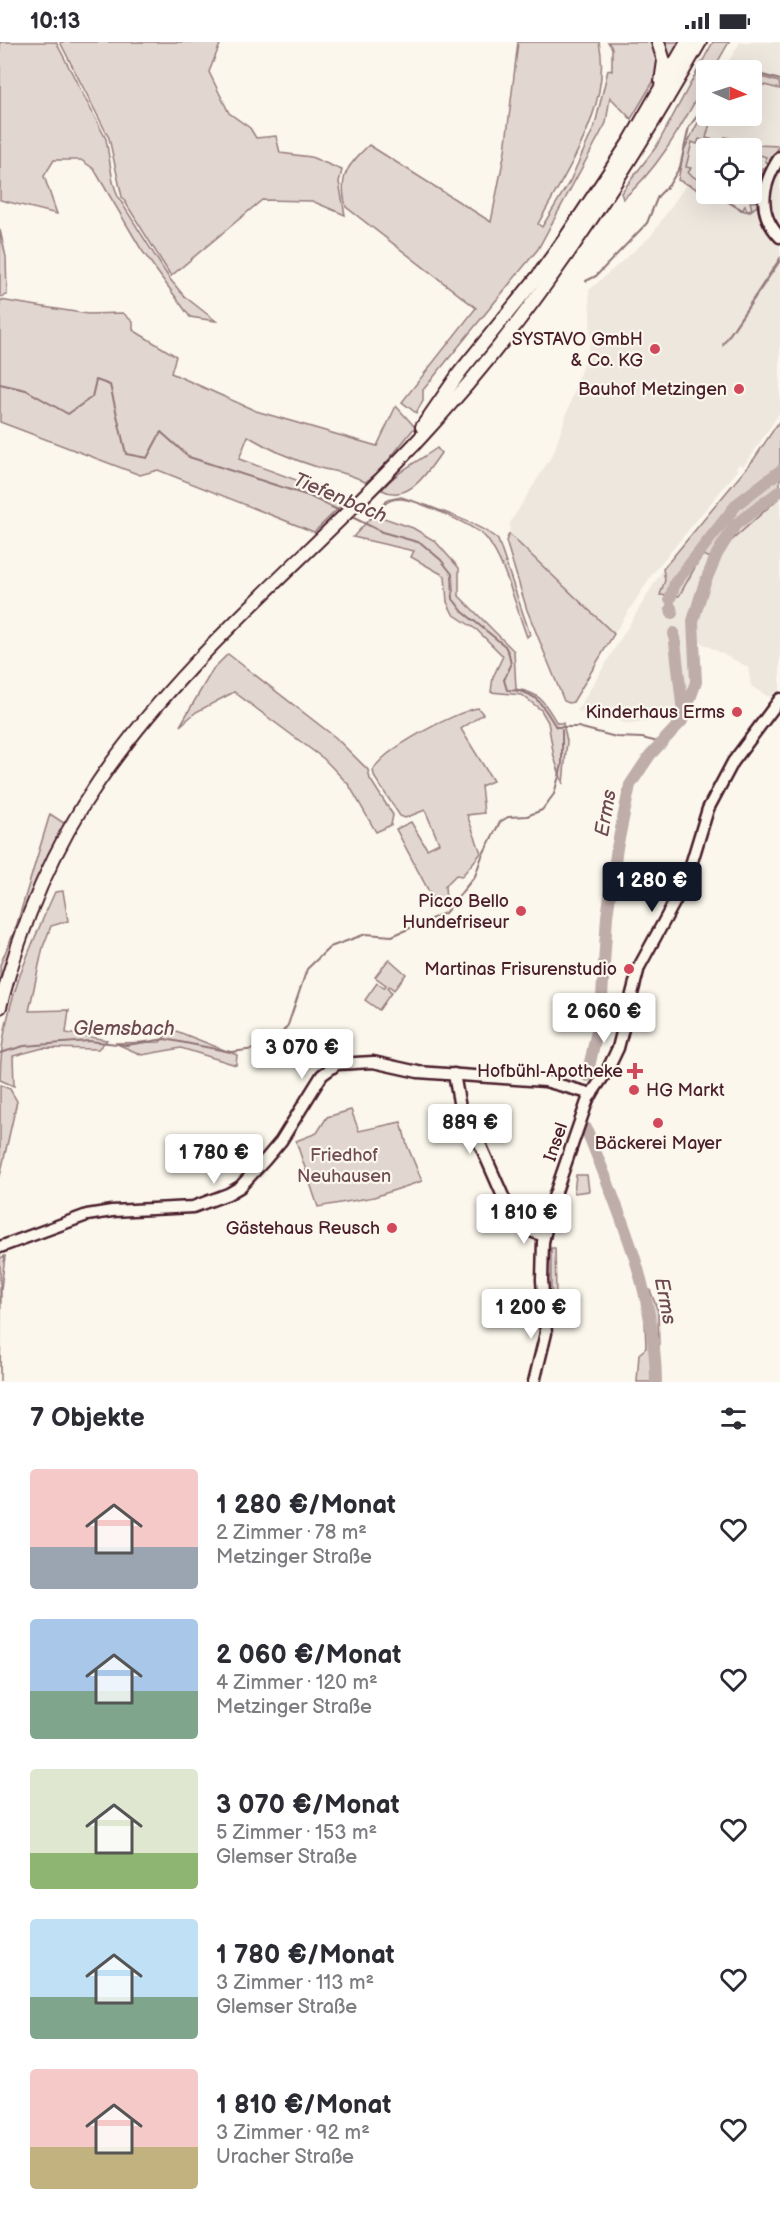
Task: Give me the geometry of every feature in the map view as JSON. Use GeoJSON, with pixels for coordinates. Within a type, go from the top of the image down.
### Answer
{"type":"FeatureCollection","features":[{"type":"Feature","properties":{"kind":"main road"},"geometry":{"type":"LineString","coordinates":[[658,42],[664,61],[660,92]]}},
{"type":"Feature","properties":{"kind":"main road"},"geometry":{"type":"LineString","coordinates":[[397,462],[454,380],[545,267],[602,184],[660,92],[687,42]]}},
{"type":"Feature","properties":{"kind":"main road"},"geometry":{"type":"LineString","coordinates":[[0,1007],[19,943],[41,886],[67,834],[97,783],[159,702],[239,617],[424,435],[481,366],[573,246],[639,146],[700,42]]}},
{"type":"Feature","properties":{"kind":"street"},"geometry":{"type":"LineString","coordinates":[[780,158],[766,182],[763,195],[767,219],[780,237]]}},
{"type":"Feature","properties":{"kind":"street","name":"Insel"},"geometry":{"type":"LineString","coordinates":[[534,1382],[546,1333],[541,1270],[544,1236],[552,1203],[592,1094],[608,1071],[618,1048],[639,967],[687,881],[708,809],[734,762],[780,699]]}},
{"type":"Feature","properties":{"kind":"street"},"geometry":{"type":"LineString","coordinates":[[0,1247],[69,1221],[103,1212],[174,1209],[204,1204],[240,1187],[281,1141],[322,1075],[337,1064],[373,1062],[418,1072],[545,1081],[592,1094]]}},
{"type":"Feature","properties":{"kind":"street"},"geometry":{"type":"LineString","coordinates":[[454,1074],[462,1119],[480,1144],[509,1210],[525,1229],[544,1236]]}},
{"type":"Feature","properties":{"kind":"shaded area"},"geometry":{"type":"Polygon","coordinates":[[[740,42],[780,42],[780,225],[772,206],[757,207],[775,220],[780,227],[780,412],[751,456],[743,466],[739,464],[736,468],[738,470],[653,573],[614,634],[509,534],[510,523],[554,452],[591,340],[589,290],[651,236],[690,179],[681,172],[690,136],[696,124],[696,126],[762,126],[762,60],[730,60],[740,42]]]}},
{"type":"Feature","properties":{"kind":"shaded area"},"geometry":{"type":"Polygon","coordinates":[[[780,497],[780,688],[775,697],[767,696],[751,686],[748,667],[692,638],[695,673],[678,716],[630,724],[577,711],[663,569],[665,580],[679,596],[702,555],[718,560],[729,543],[780,497]]]}},
{"type":"Feature","properties":{"kind":"green space"},"geometry":{"type":"Polygon","coordinates":[[[0,42],[56,42],[106,139],[113,182],[118,197],[169,278],[184,296],[216,321],[190,317],[141,249],[94,169],[81,160],[54,160],[44,176],[57,214],[0,200],[0,42]]]}},
{"type":"Feature","properties":{"kind":"green space"},"geometry":{"type":"Polygon","coordinates":[[[60,42],[221,42],[209,72],[229,113],[250,128],[256,138],[276,136],[280,153],[311,157],[342,170],[339,182],[345,215],[312,201],[262,200],[171,276],[122,197],[109,138],[60,42]]]}},
{"type":"Feature","properties":{"kind":"green space"},"geometry":{"type":"Polygon","coordinates":[[[518,42],[599,42],[602,66],[593,113],[573,160],[538,224],[542,227],[570,181],[595,125],[608,70],[612,71],[612,48],[608,42],[654,42],[659,72],[631,119],[610,97],[606,123],[538,249],[423,390],[423,401],[416,413],[402,402],[476,308],[346,207],[344,179],[355,159],[369,145],[491,222],[505,151],[518,42]]]}},
{"type":"Feature","properties":{"kind":"green space"},"geometry":{"type":"Polygon","coordinates":[[[662,42],[680,42],[670,60],[667,59],[662,42]]]}},
{"type":"Feature","properties":{"kind":"green space"},"geometry":{"type":"Polygon","coordinates":[[[713,42],[729,42],[719,60],[703,60],[713,42]]]}},
{"type":"Feature","properties":{"kind":"green space"},"geometry":{"type":"Polygon","coordinates":[[[696,73],[696,99],[670,144],[649,173],[623,199],[621,193],[656,147],[696,73]]]}},
{"type":"Feature","properties":{"kind":"green space"},"geometry":{"type":"Polygon","coordinates":[[[762,77],[779,82],[780,89],[762,84],[762,77]]]}},
{"type":"Feature","properties":{"kind":"green space"},"geometry":{"type":"Polygon","coordinates":[[[696,126],[709,126],[706,138],[696,138],[696,144],[692,142],[686,167],[691,168],[688,173],[696,178],[696,188],[678,180],[684,150],[696,126]]]}},
{"type":"Feature","properties":{"kind":"green space"},"geometry":{"type":"Polygon","coordinates":[[[762,145],[779,146],[771,164],[765,161],[766,157],[762,156],[762,145]]]}},
{"type":"Feature","properties":{"kind":"green space"},"geometry":{"type":"Polygon","coordinates":[[[731,204],[743,210],[745,205],[747,210],[752,209],[751,204],[757,204],[749,212],[741,210],[731,204]]]}},
{"type":"Feature","properties":{"kind":"green space"},"geometry":{"type":"Polygon","coordinates":[[[0,230],[6,257],[7,295],[0,297],[0,230]]]}},
{"type":"Feature","properties":{"kind":"green space"},"geometry":{"type":"Polygon","coordinates":[[[780,258],[780,261],[723,345],[723,344],[780,258]]]}},
{"type":"Feature","properties":{"kind":"green space"},"geometry":{"type":"Polygon","coordinates":[[[0,300],[88,314],[123,313],[133,322],[133,330],[176,356],[171,373],[256,411],[377,446],[396,406],[415,427],[379,472],[365,482],[292,458],[248,436],[239,459],[348,499],[314,532],[158,470],[140,475],[0,422],[0,300]]]}},
{"type":"Feature","properties":{"kind":"green space"},"geometry":{"type":"Polygon","coordinates":[[[780,420],[780,497],[729,543],[718,560],[702,555],[679,596],[660,595],[665,580],[663,569],[754,459],[780,420]]]}},
{"type":"Feature","properties":{"kind":"green space"},"geometry":{"type":"Polygon","coordinates":[[[437,448],[441,453],[417,484],[401,493],[382,490],[400,473],[437,448]]]}},
{"type":"Feature","properties":{"kind":"green space"},"geometry":{"type":"Polygon","coordinates":[[[401,497],[466,521],[498,540],[530,634],[527,637],[500,561],[487,539],[481,534],[447,515],[401,499],[389,501],[375,515],[413,528],[435,541],[459,568],[459,596],[514,651],[516,689],[537,696],[557,723],[563,723],[567,741],[563,784],[554,757],[548,722],[541,710],[522,695],[491,692],[493,677],[503,656],[477,630],[453,614],[447,602],[445,576],[411,557],[414,551],[353,537],[387,500],[401,497]]]}},
{"type":"Feature","properties":{"kind":"green space"},"geometry":{"type":"Polygon","coordinates":[[[509,534],[614,634],[573,702],[564,701],[527,610],[506,541],[509,534]]]}},
{"type":"Feature","properties":{"kind":"green space"},"geometry":{"type":"Polygon","coordinates":[[[228,654],[335,737],[368,770],[370,779],[393,815],[391,825],[376,832],[349,785],[324,759],[234,692],[196,712],[180,726],[213,669],[228,654]]]}},
{"type":"Feature","properties":{"kind":"green space"},"geometry":{"type":"Polygon","coordinates":[[[478,708],[483,714],[461,729],[493,781],[481,786],[484,813],[467,815],[481,853],[462,876],[456,875],[445,886],[446,901],[436,905],[396,829],[411,822],[427,849],[439,843],[425,810],[405,818],[400,816],[375,778],[373,771],[379,762],[390,753],[420,733],[478,708]]]}},
{"type":"Feature","properties":{"kind":"green space"},"geometry":{"type":"Polygon","coordinates":[[[50,814],[67,825],[0,991],[0,965],[16,927],[50,814]]]}},
{"type":"Feature","properties":{"kind":"green space"},"geometry":{"type":"Polygon","coordinates":[[[63,891],[68,921],[51,926],[43,947],[29,1011],[69,1010],[66,1033],[107,1040],[98,1049],[43,1048],[13,1056],[14,1086],[0,1080],[1,1055],[10,1007],[35,937],[55,892],[63,891]]]}},
{"type":"Feature","properties":{"kind":"green space"},"geometry":{"type":"Polygon","coordinates":[[[389,959],[406,974],[394,990],[389,986],[387,988],[391,993],[379,1010],[365,1000],[377,983],[384,988],[386,985],[375,977],[389,959]]]}},
{"type":"Feature","properties":{"kind":"green space"},"geometry":{"type":"Polygon","coordinates":[[[171,1029],[237,1055],[236,1065],[181,1048],[142,1055],[115,1043],[160,1042],[171,1029]]]}},
{"type":"Feature","properties":{"kind":"green space"},"geometry":{"type":"Polygon","coordinates":[[[0,1085],[10,1089],[17,1101],[0,1176],[0,1085]]]}},
{"type":"Feature","properties":{"kind":"green space","name":"Friedhof Neuhausen"},"geometry":{"type":"Polygon","coordinates":[[[351,1110],[359,1131],[401,1122],[407,1145],[422,1181],[374,1197],[318,1207],[296,1141],[317,1133],[327,1117],[351,1110]]]}},
{"type":"Feature","properties":{"kind":"green space"},"geometry":{"type":"Polygon","coordinates":[[[576,1175],[587,1175],[589,1191],[574,1193],[576,1175]]]}},
{"type":"Feature","properties":{"kind":"green space"},"geometry":{"type":"Polygon","coordinates":[[[551,1248],[555,1248],[556,1294],[552,1293],[551,1287],[551,1248]]]}},
{"type":"Feature","properties":{"kind":"green space"},"geometry":{"type":"Polygon","coordinates":[[[5,1256],[1,1289],[0,1382],[0,1258],[5,1256]]]}},
{"type":"Feature","properties":{"kind":"green space"},"geometry":{"type":"Polygon","coordinates":[[[650,1290],[658,1311],[660,1382],[637,1382],[639,1354],[646,1348],[644,1295],[650,1290]]]}},
{"type":"Feature","properties":{"kind":"waterway"},"geometry":{"type":"LineString","coordinates":[[762,75],[780,80]]}},
{"type":"Feature","properties":{"kind":"waterway"},"geometry":{"type":"LineString","coordinates":[[586,281],[596,276],[647,223],[658,196],[669,185],[680,167],[689,127],[696,118]]}},
{"type":"Feature","properties":{"kind":"waterway","name":"Tiefenbach"},"geometry":{"type":"LineString","coordinates":[[0,384],[26,390],[68,414],[92,397],[96,380],[110,385],[126,454],[147,458],[161,432],[189,457],[309,496],[342,512]]}},
{"type":"Feature","properties":{"kind":"waterway","name":"Erms"},"geometry":{"type":"LineString","coordinates":[[670,599],[675,583],[737,504],[780,471]]}},
{"type":"Feature","properties":{"kind":"waterway","name":"Erms"},"geometry":{"type":"LineString","coordinates":[[587,1076],[601,1013],[607,916],[617,848],[630,785],[650,755],[682,721],[696,682],[693,621],[717,554],[735,525],[780,491]]}},
{"type":"Feature","properties":{"kind":"waterway","name":"Tiefenbach"},"geometry":{"type":"LineString","coordinates":[[350,516],[382,532],[421,543],[441,560],[452,574],[453,599],[463,612],[505,646],[511,665],[504,680],[507,690],[525,693],[538,700],[556,727],[578,727],[616,737],[642,738],[662,743]]}},
{"type":"Feature","properties":{"kind":"waterway","name":"Erms"},"geometry":{"type":"LineString","coordinates":[[671,608],[672,613]]}},
{"type":"Feature","properties":{"kind":"waterway","name":"Erms"},"geometry":{"type":"LineString","coordinates":[[674,633],[683,713]]}},
{"type":"Feature","properties":{"kind":"waterway","name":"Glemsbach"},"geometry":{"type":"LineString","coordinates":[[0,1053],[24,1046],[89,1041],[127,1045],[165,1039],[231,1052],[271,1047],[288,1025],[307,969],[330,947],[366,934],[392,936],[445,913],[475,876],[482,856],[500,822],[508,817],[527,816],[542,810],[554,794],[562,765],[562,730]]}},
{"type":"Feature","properties":{"kind":"waterway","name":"Erms"},"geometry":{"type":"LineString","coordinates":[[586,1128],[622,1221],[642,1284],[654,1348],[656,1382]]}},
{"type":"Feature","properties":{"kind":"place","name":"SYSTAVO GmbH & Co. KG"},"geometry":{"type":"Point","coordinates":[655,349]}},
{"type":"Feature","properties":{"kind":"place","name":"Bauhof Metzingen"},"geometry":{"type":"Point","coordinates":[739,389]}},
{"type":"Feature","properties":{"kind":"place","name":"Kinderhaus Erms"},"geometry":{"type":"Point","coordinates":[737,712]}},
{"type":"Feature","properties":{"kind":"place","name":"Picco Bello Hundefriseur"},"geometry":{"type":"Point","coordinates":[521,911]}},
{"type":"Feature","properties":{"kind":"place","name":"Martinas Frisurenstudio"},"geometry":{"type":"Point","coordinates":[629,969]}},
{"type":"Feature","properties":{"kind":"place","name":"Hofbühl-Apotheke"},"geometry":{"type":"Point","coordinates":[635,1071]}},
{"type":"Feature","properties":{"kind":"place","name":"HG Markt"},"geometry":{"type":"Point","coordinates":[634,1090]}},
{"type":"Feature","properties":{"kind":"place","name":"Bäckerei Mayer"},"geometry":{"type":"Point","coordinates":[658,1123]}},
{"type":"Feature","properties":{"kind":"place","name":"Gästehaus Reusch"},"geometry":{"type":"Point","coordinates":[392,1228]}}]}
